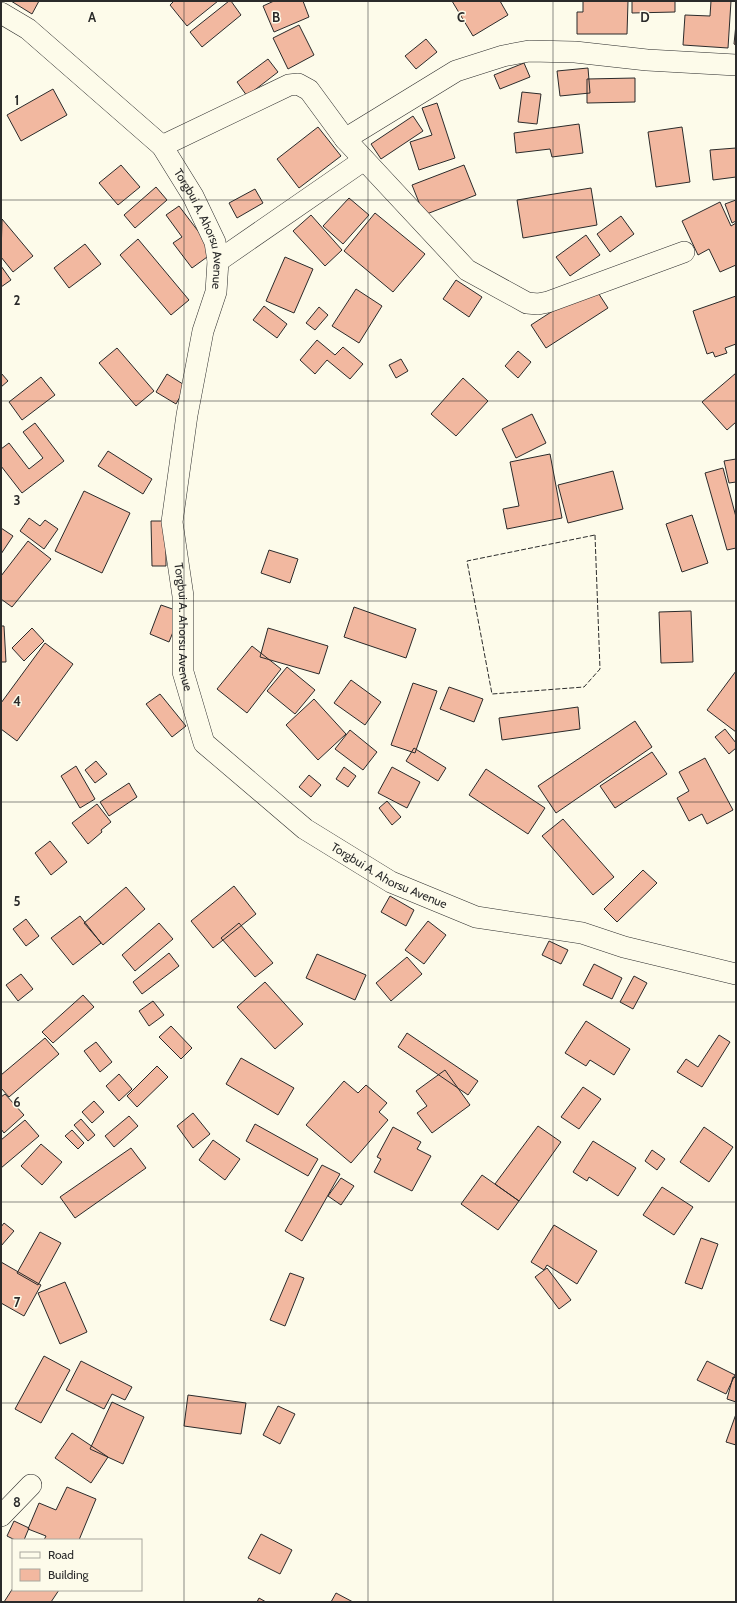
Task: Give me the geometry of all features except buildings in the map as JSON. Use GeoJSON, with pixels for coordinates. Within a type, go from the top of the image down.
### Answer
{"type":"FeatureCollection","features":[{"type":"Feature","properties":{"kind":"street","name":"Torgbui A. Ahorsu Avenue"},"geometry":{"type":"LineString","coordinates":[[1,12],[28,29],[162,146],[193,196],[215,242],[218,261],[216,292],[203,331],[187,415],[172,522],[183,596],[183,672],[204,743],[305,829],[391,882],[476,917],[582,933],[624,947],[736,974]]}},
{"type":"Feature","properties":{"kind":"street"},"geometry":{"type":"LineString","coordinates":[[345,140],[456,71],[503,56],[529,51],[575,52],[647,60],[736,65]]}},
{"type":"Feature","properties":{"kind":"street"},"geometry":{"type":"LineString","coordinates":[[162,146],[289,85],[298,84],[309,90],[345,140],[467,270],[527,302],[538,304],[548,302],[684,252]]}},
{"type":"Feature","properties":{"kind":"street"},"geometry":{"type":"LineString","coordinates":[[218,261],[364,160]]}},
{"type":"Feature","properties":{"kind":"street"},"geometry":{"type":"LineString","coordinates":[[1,1516],[31,1485]]}},
{"type":"Feature","properties":{"kind":"fence"},"geometry":{"type":"LineString","coordinates":[[595,535],[600,669],[584,687],[492,694],[467,561],[595,535]]}}]}
